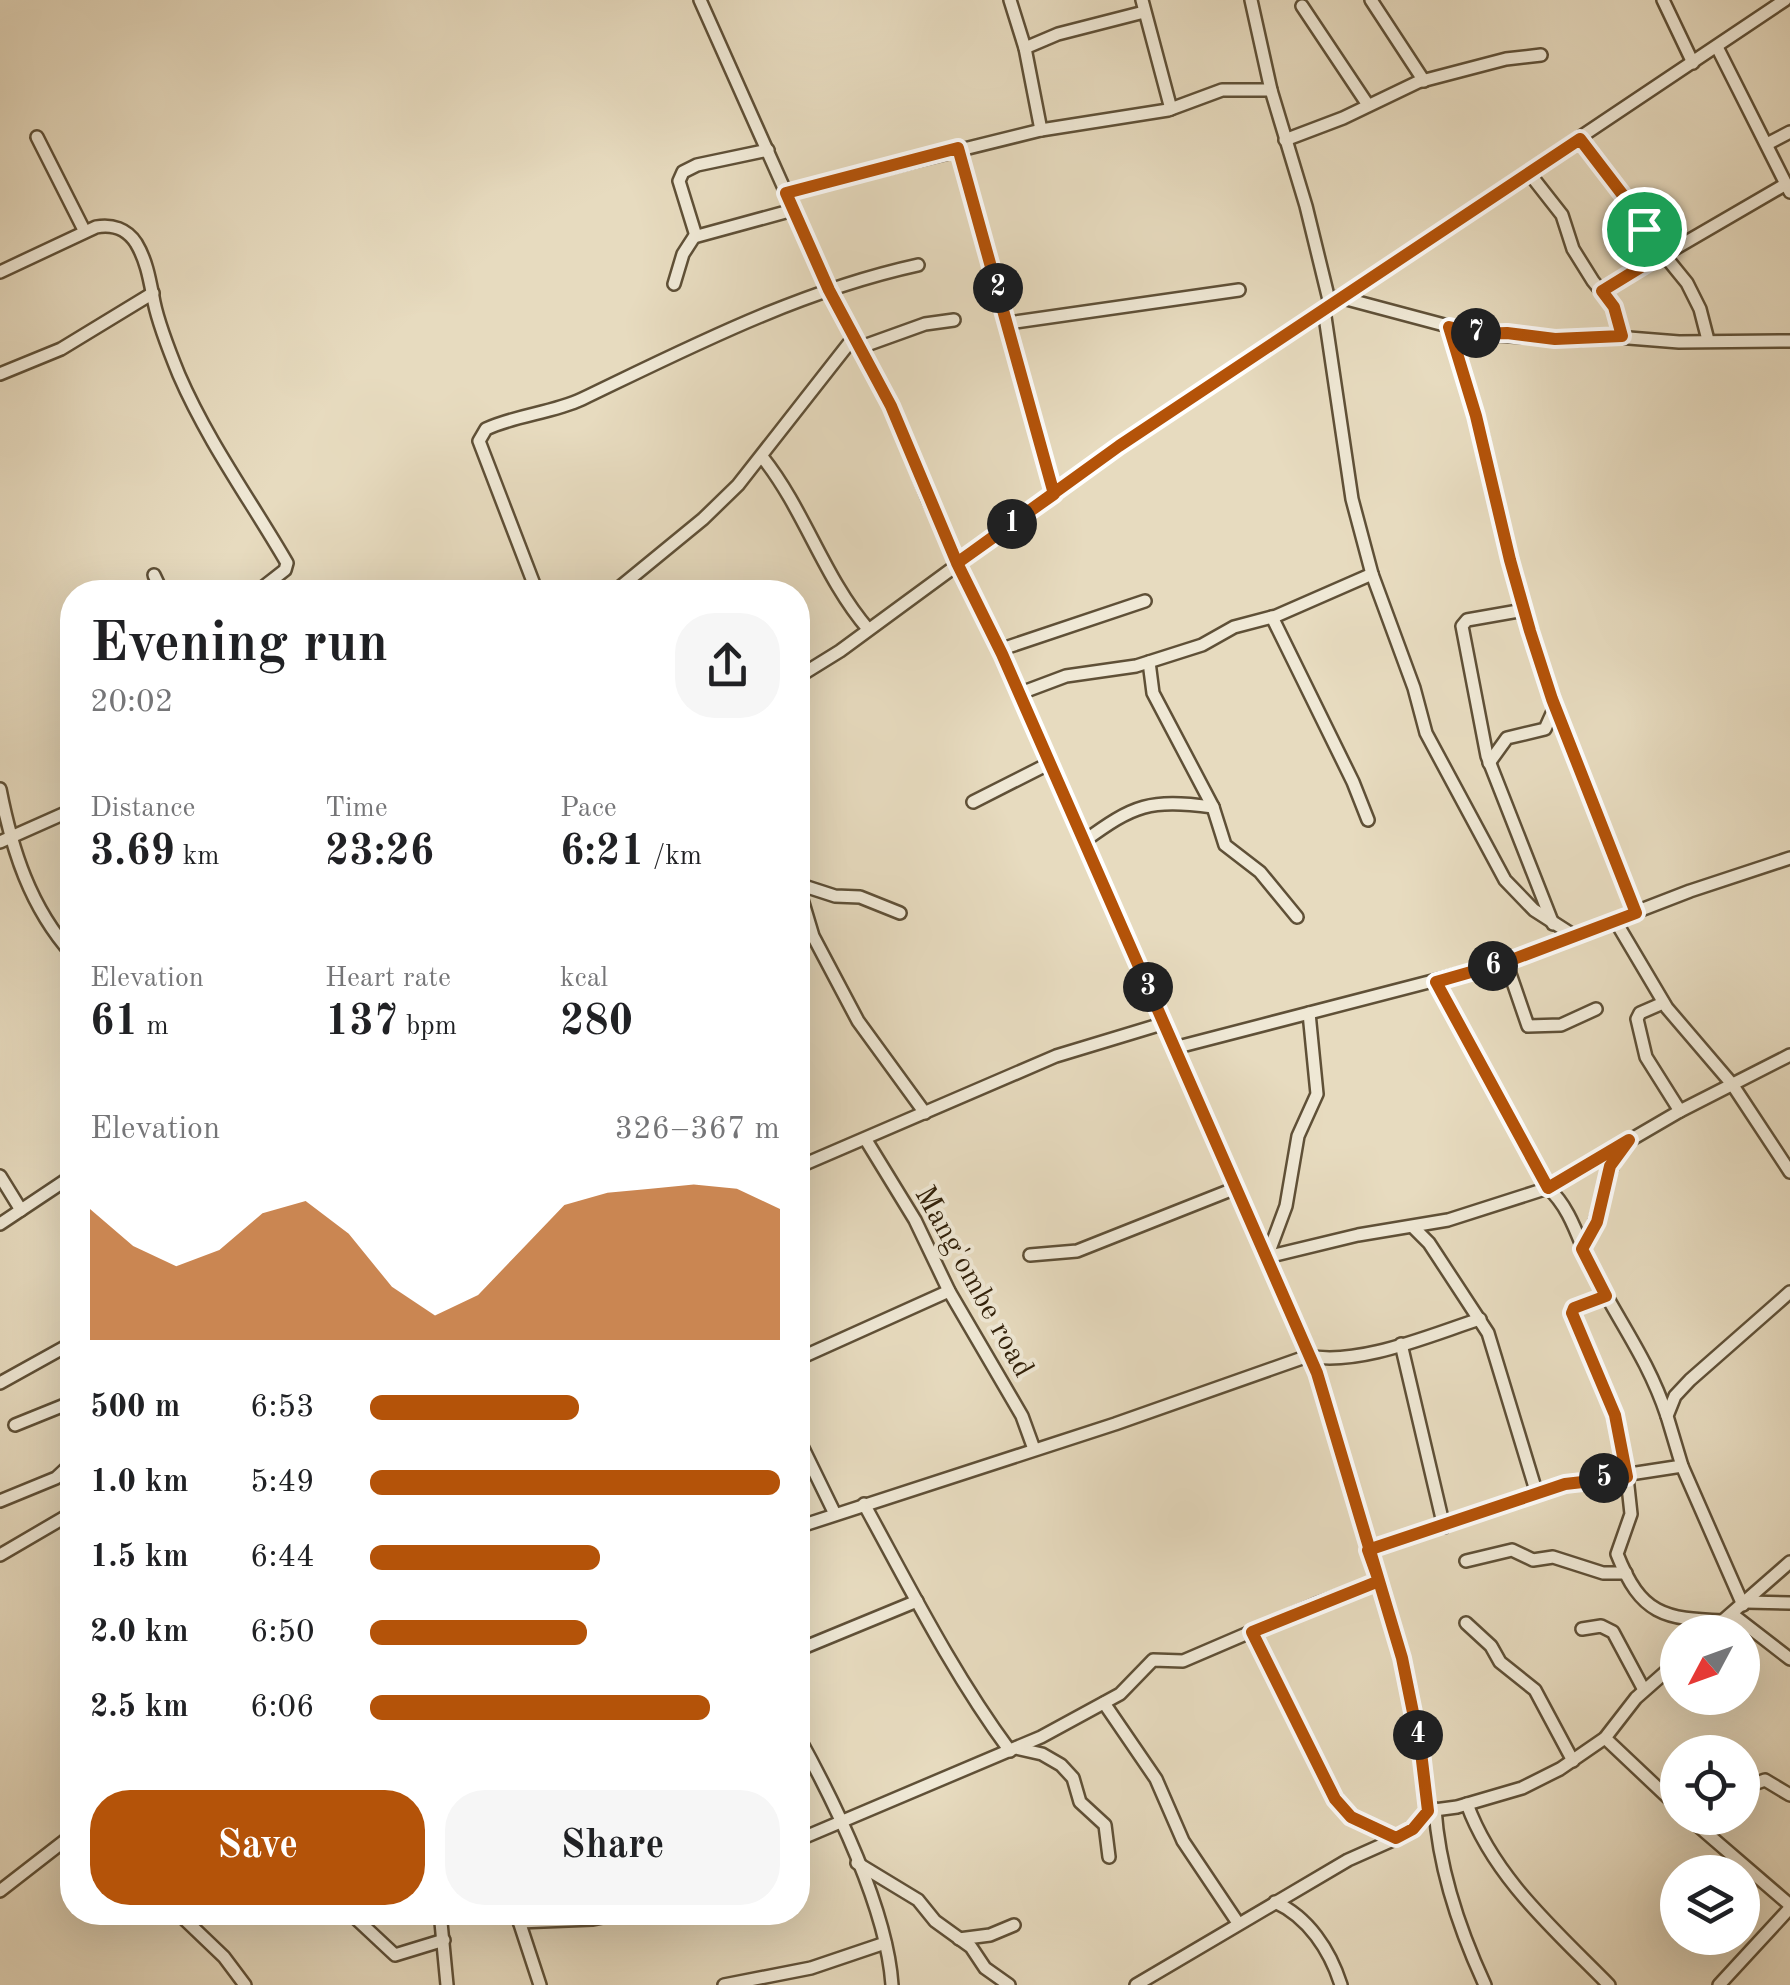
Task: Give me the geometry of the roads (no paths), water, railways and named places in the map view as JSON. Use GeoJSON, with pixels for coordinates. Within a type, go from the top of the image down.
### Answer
{"type":"FeatureCollection","features":[{"type":"Feature","properties":{"kind":"street"},"geometry":{"type":"LineString","coordinates":[[718,0],[701,3],[829,290],[891,406],[1317,1373],[1411,1699],[1458,1916],[1486,1985]]}},
{"type":"Feature","properties":{"kind":"street"},"geometry":{"type":"LineString","coordinates":[[1010,0],[1025,48],[1041,130]]}},
{"type":"Feature","properties":{"kind":"street"},"geometry":{"type":"LineString","coordinates":[[1252,0],[1271,90],[1331,304],[1352,499],[1372,574],[1431,742],[1504,880],[1517,896],[1576,938]]}},
{"type":"Feature","properties":{"kind":"street"},"geometry":{"type":"LineString","coordinates":[[1372,0],[1424,80]]}},
{"type":"Feature","properties":{"kind":"street"},"geometry":{"type":"LineString","coordinates":[[1663,0],[1694,63]]}},
{"type":"Feature","properties":{"kind":"street"},"geometry":{"type":"LineString","coordinates":[[810,670],[1119,446],[1784,0]]}},
{"type":"Feature","properties":{"kind":"street"},"geometry":{"type":"LineString","coordinates":[[1025,48],[1143,6],[1171,109]]}},
{"type":"Feature","properties":{"kind":"street"},"geometry":{"type":"LineString","coordinates":[[1302,6],[1368,105]]}},
{"type":"Feature","properties":{"kind":"street"},"geometry":{"type":"LineString","coordinates":[[1602,291],[1664,253],[1788,188],[1717,47]]}},
{"type":"Feature","properties":{"kind":"street"},"geometry":{"type":"LineString","coordinates":[[1285,140],[1424,80],[1541,55]]}},
{"type":"Feature","properties":{"kind":"street"},"geometry":{"type":"LineString","coordinates":[[786,193],[958,148],[1171,109],[1222,90],[1271,90]]}},
{"type":"Feature","properties":{"kind":"street"},"geometry":{"type":"LineString","coordinates":[[1767,144],[1790,132]]}},
{"type":"Feature","properties":{"kind":"street"},"geometry":{"type":"LineString","coordinates":[[37,137],[84,230]]}},
{"type":"Feature","properties":{"kind":"street"},"geometry":{"type":"LineString","coordinates":[[1580,139],[1695,297],[1708,340]]}},
{"type":"Feature","properties":{"kind":"street"},"geometry":{"type":"LineString","coordinates":[[958,148],[1054,494]]}},
{"type":"Feature","properties":{"kind":"street"},"geometry":{"type":"LineString","coordinates":[[696,236],[679,181],[683,172],[697,165],[768,150]]}},
{"type":"Feature","properties":{"kind":"street"},"geometry":{"type":"LineString","coordinates":[[1529,173],[1561,213],[1570,244],[1614,307],[1622,336]]}},
{"type":"Feature","properties":{"kind":"street"},"geometry":{"type":"LineString","coordinates":[[674,284],[684,250],[696,236],[793,210]]}},
{"type":"Feature","properties":{"kind":"street"},"geometry":{"type":"LineString","coordinates":[[0,272],[84,230],[108,225],[125,231],[135,242],[194,409],[288,563],[272,580]]}},
{"type":"Feature","properties":{"kind":"street"},"geometry":{"type":"LineString","coordinates":[[531,580],[479,441],[481,434],[492,426],[580,400],[696,344],[829,290],[918,265]]}},
{"type":"Feature","properties":{"kind":"street"},"geometry":{"type":"LineString","coordinates":[[1008,323],[1239,290]]}},
{"type":"Feature","properties":{"kind":"street"},"geometry":{"type":"LineString","coordinates":[[0,374],[62,349],[153,293]]}},
{"type":"Feature","properties":{"kind":"street"},"geometry":{"type":"LineString","coordinates":[[1331,304],[1478,334],[1555,339],[1622,336],[1679,342],[1790,342]]}},
{"type":"Feature","properties":{"kind":"street"},"geometry":{"type":"LineString","coordinates":[[629,580],[718,506],[763,458],[858,342],[954,320]]}},
{"type":"Feature","properties":{"kind":"street"},"geometry":{"type":"LineString","coordinates":[[1449,327],[1476,416],[1524,610],[1555,707],[1636,913]]}},
{"type":"Feature","properties":{"kind":"street"},"geometry":{"type":"LineString","coordinates":[[763,458],[802,514],[848,606],[868,629]]}},
{"type":"Feature","properties":{"kind":"street"},"geometry":{"type":"LineString","coordinates":[[1018,694],[1066,676],[1101,673],[1202,645],[1234,627],[1272,618],[1372,574]]}},
{"type":"Feature","properties":{"kind":"street"},"geometry":{"type":"LineString","coordinates":[[154,575],[156,580]]}},
{"type":"Feature","properties":{"kind":"street"},"geometry":{"type":"LineString","coordinates":[[1000,650],[1145,601]]}},
{"type":"Feature","properties":{"kind":"street"},"geometry":{"type":"LineString","coordinates":[[1524,610],[1462,624],[1490,763],[1553,924]]}},
{"type":"Feature","properties":{"kind":"street"},"geometry":{"type":"LineString","coordinates":[[1272,618],[1368,820]]}},
{"type":"Feature","properties":{"kind":"street"},"geometry":{"type":"LineString","coordinates":[[1149,662],[1153,694],[1213,807],[1228,849],[1260,872],[1297,917]]}},
{"type":"Feature","properties":{"kind":"street"},"geometry":{"type":"LineString","coordinates":[[1490,763],[1507,738],[1545,729],[1555,707]]}},
{"type":"Feature","properties":{"kind":"street"},"geometry":{"type":"LineString","coordinates":[[973,802],[1048,764]]}},
{"type":"Feature","properties":{"kind":"street"},"geometry":{"type":"LineString","coordinates":[[0,790],[5,840],[60,939]]}},
{"type":"Feature","properties":{"kind":"street"},"geometry":{"type":"LineString","coordinates":[[1083,842],[1118,816],[1150,804],[1173,802],[1213,807]]}},
{"type":"Feature","properties":{"kind":"street"},"geometry":{"type":"LineString","coordinates":[[5,840],[60,815]]}},
{"type":"Feature","properties":{"kind":"street"},"geometry":{"type":"LineString","coordinates":[[1174,1048],[1506,962],[1790,858]]}},
{"type":"Feature","properties":{"kind":"street"},"geometry":{"type":"LineString","coordinates":[[810,888],[836,896],[860,897],[900,913]]}},
{"type":"Feature","properties":{"kind":"street"},"geometry":{"type":"LineString","coordinates":[[1616,922],[1664,1004],[1732,1084],[1790,1172]]}},
{"type":"Feature","properties":{"kind":"street"},"geometry":{"type":"LineString","coordinates":[[810,926],[849,1005],[924,1113]]}},
{"type":"Feature","properties":{"kind":"street"},"geometry":{"type":"LineString","coordinates":[[1506,962],[1528,1026],[1561,1025],[1596,1009]]}},
{"type":"Feature","properties":{"kind":"street"},"geometry":{"type":"LineString","coordinates":[[1436,982],[1548,1188],[1564,1206],[1606,1296],[1647,1363],[1682,1466],[1744,1603]]}},
{"type":"Feature","properties":{"kind":"street"},"geometry":{"type":"LineString","coordinates":[[1664,1004],[1640,1013],[1636,1019],[1646,1057],[1680,1111]]}},
{"type":"Feature","properties":{"kind":"street"},"geometry":{"type":"LineString","coordinates":[[1268,1258],[1286,1206],[1298,1136],[1317,1094],[1309,1013]]}},
{"type":"Feature","properties":{"kind":"street"},"geometry":{"type":"LineString","coordinates":[[810,1162],[1056,1056],[1165,1024]]}},
{"type":"Feature","properties":{"kind":"street"},"geometry":{"type":"LineString","coordinates":[[1268,1258],[1358,1235],[1414,1228],[1548,1188],[1680,1111],[1790,1055]]}},
{"type":"Feature","properties":{"kind":"street","name":"Mang'ombe road"},"geometry":{"type":"LineString","coordinates":[[866,1140],[915,1220],[950,1291],[1022,1416],[1034,1449]]}},
{"type":"Feature","properties":{"kind":"street"},"geometry":{"type":"LineString","coordinates":[[1582,1249],[1597,1222],[1610,1166],[1629,1140]]}},
{"type":"Feature","properties":{"kind":"street"},"geometry":{"type":"LineString","coordinates":[[0,1176],[21,1210]]}},
{"type":"Feature","properties":{"kind":"street"},"geometry":{"type":"LineString","coordinates":[[0,1224],[60,1184]]}},
{"type":"Feature","properties":{"kind":"street"},"geometry":{"type":"LineString","coordinates":[[1030,1255],[1076,1251],[1236,1188]]}},
{"type":"Feature","properties":{"kind":"street"},"geometry":{"type":"LineString","coordinates":[[1414,1228],[1429,1243],[1480,1320],[1496,1356],[1537,1494]]}},
{"type":"Feature","properties":{"kind":"street"},"geometry":{"type":"LineString","coordinates":[[810,1354],[950,1291]]}},
{"type":"Feature","properties":{"kind":"street"},"geometry":{"type":"LineString","coordinates":[[1667,1416],[1675,1396],[1690,1380],[1790,1292]]}},
{"type":"Feature","properties":{"kind":"street"},"geometry":{"type":"LineString","coordinates":[[1606,1296],[1574,1308],[1572,1313],[1615,1415],[1627,1477],[1631,1514],[1618,1554],[1640,1596],[1666,1615]]}},
{"type":"Feature","properties":{"kind":"street"},"geometry":{"type":"LineString","coordinates":[[810,1523],[1115,1424],[1308,1356],[1334,1359],[1480,1320]]}},
{"type":"Feature","properties":{"kind":"street"},"geometry":{"type":"LineString","coordinates":[[1400,1344],[1444,1526]]}},
{"type":"Feature","properties":{"kind":"street"},"geometry":{"type":"LineString","coordinates":[[0,1383],[60,1350]]}},
{"type":"Feature","properties":{"kind":"street"},"geometry":{"type":"LineString","coordinates":[[16,1425],[60,1407]]}},
{"type":"Feature","properties":{"kind":"street"},"geometry":{"type":"LineString","coordinates":[[810,1463],[835,1514]]}},
{"type":"Feature","properties":{"kind":"street"},"geometry":{"type":"LineString","coordinates":[[1368,1550],[1582,1480],[1627,1477],[1682,1466]]}},
{"type":"Feature","properties":{"kind":"street"},"geometry":{"type":"LineString","coordinates":[[0,1501],[60,1474]]}},
{"type":"Feature","properties":{"kind":"street"},"geometry":{"type":"LineString","coordinates":[[864,1504],[962,1684],[1013,1749],[1054,1759],[1070,1774],[1080,1802],[1106,1826],[1109,1857]]}},
{"type":"Feature","properties":{"kind":"street"},"geometry":{"type":"LineString","coordinates":[[0,1555],[60,1520]]}},
{"type":"Feature","properties":{"kind":"street"},"geometry":{"type":"LineString","coordinates":[[1466,1562],[1512,1550],[1534,1560],[1553,1557],[1603,1573],[1626,1573]]}},
{"type":"Feature","properties":{"kind":"street"},"geometry":{"type":"LineString","coordinates":[[1730,1615],[1790,1562]]}},
{"type":"Feature","properties":{"kind":"street"},"geometry":{"type":"LineString","coordinates":[[810,1834],[1013,1749],[1104,1703],[1125,1689],[1153,1660],[1184,1660],[1379,1581]]}},
{"type":"Feature","properties":{"kind":"street"},"geometry":{"type":"LineString","coordinates":[[810,1645],[917,1601]]}},
{"type":"Feature","properties":{"kind":"street"},"geometry":{"type":"LineString","coordinates":[[1744,1603],[1790,1603]]}},
{"type":"Feature","properties":{"kind":"street"},"geometry":{"type":"LineString","coordinates":[[1466,1623],[1491,1646],[1500,1662],[1535,1690],[1573,1760]]}},
{"type":"Feature","properties":{"kind":"street"},"geometry":{"type":"LineString","coordinates":[[1582,1628],[1601,1626],[1613,1632],[1644,1690]]}},
{"type":"Feature","properties":{"kind":"street"},"geometry":{"type":"LineString","coordinates":[[1252,1632],[1335,1799],[1351,1817],[1396,1838]]}},
{"type":"Feature","properties":{"kind":"street"},"geometry":{"type":"LineString","coordinates":[[1760,1639],[1790,1659]]}},
{"type":"Feature","properties":{"kind":"street"},"geometry":{"type":"LineString","coordinates":[[1136,1985],[1348,1860],[1413,1829],[1432,1810],[1522,1788],[1573,1760],[1604,1738],[1660,1676]]}},
{"type":"Feature","properties":{"kind":"street"},"geometry":{"type":"LineString","coordinates":[[1104,1703],[1156,1780],[1182,1841],[1238,1922]]}},
{"type":"Feature","properties":{"kind":"street"},"geometry":{"type":"LineString","coordinates":[[1604,1738],[1660,1790]]}},
{"type":"Feature","properties":{"kind":"street"},"geometry":{"type":"LineString","coordinates":[[810,1759],[841,1820],[857,1863],[885,1943],[892,1985]]}},
{"type":"Feature","properties":{"kind":"street"},"geometry":{"type":"LineString","coordinates":[[1760,1782],[1765,1780],[1790,1795]]}},
{"type":"Feature","properties":{"kind":"street"},"geometry":{"type":"LineString","coordinates":[[1467,1804],[1482,1842],[1508,1878],[1609,1985]]}},
{"type":"Feature","properties":{"kind":"street"},"geometry":{"type":"LineString","coordinates":[[1708,1835],[1790,1907],[1719,1985]]}},
{"type":"Feature","properties":{"kind":"street"},"geometry":{"type":"LineString","coordinates":[[0,1891],[60,1844]]}},
{"type":"Feature","properties":{"kind":"street"},"geometry":{"type":"LineString","coordinates":[[857,1863],[918,1900],[935,1922],[970,1947],[985,1968],[1010,1985]]}},
{"type":"Feature","properties":{"kind":"street"},"geometry":{"type":"LineString","coordinates":[[1275,1902],[1292,1910],[1307,1924],[1341,1985]]}},
{"type":"Feature","properties":{"kind":"street"},"geometry":{"type":"LineString","coordinates":[[191,1925],[224,1956],[245,1985]]}},
{"type":"Feature","properties":{"kind":"street"},"geometry":{"type":"LineString","coordinates":[[363,1925],[395,1955],[444,1940]]}},
{"type":"Feature","properties":{"kind":"street"},"geometry":{"type":"LineString","coordinates":[[442,1925],[447,1985]]}},
{"type":"Feature","properties":{"kind":"street"},"geometry":{"type":"LineString","coordinates":[[521,1925],[540,1985]]}},
{"type":"Feature","properties":{"kind":"street"},"geometry":{"type":"LineString","coordinates":[[959,1939],[990,1935],[1014,1925]]}},
{"type":"Feature","properties":{"kind":"street"},"geometry":{"type":"LineString","coordinates":[[724,1985],[811,1968],[885,1943]]}}]}
